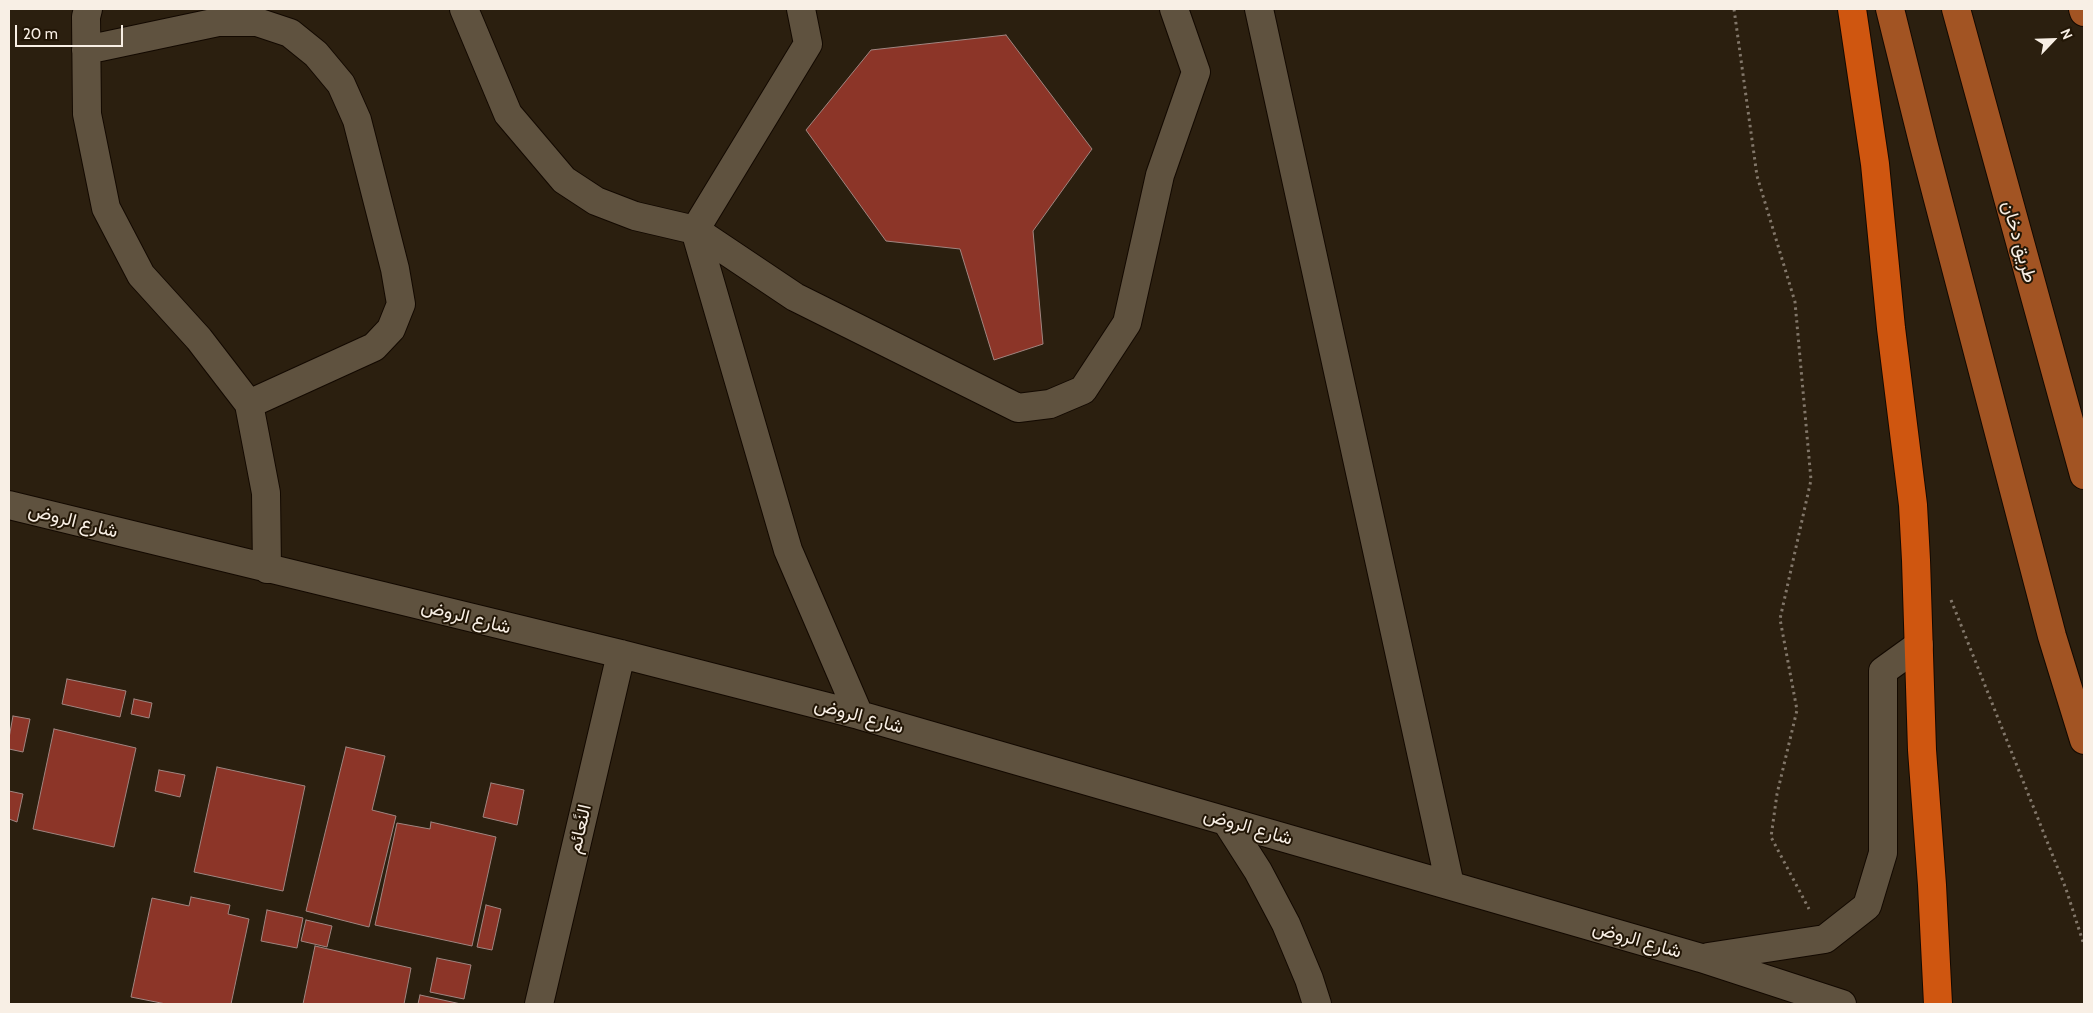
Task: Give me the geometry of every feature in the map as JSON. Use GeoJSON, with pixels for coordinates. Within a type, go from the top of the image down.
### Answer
{"type":"FeatureCollection","features":[{"type":"Feature","properties":{"kind":"highway"},"geometry":{"type":"LineString","coordinates":[[1852,9],[1875,164],[1891,328],[1913,505],[1922,750],[1938,1004]]}},
{"type":"Feature","properties":{"kind":"main road"},"geometry":{"type":"LineString","coordinates":[[1890,9],[2052,636],[2084,740]]}},
{"type":"Feature","properties":{"kind":"main road","name":"طريق دخان"},"geometry":{"type":"LineString","coordinates":[[1956,9],[2084,474]]}},
{"type":"Feature","properties":{"kind":"street"},"geometry":{"type":"LineString","coordinates":[[88,9],[86,17],[87,114],[106,208],[141,274],[200,339],[249,404],[266,493],[267,568]]}},
{"type":"Feature","properties":{"kind":"street"},"geometry":{"type":"LineString","coordinates":[[464,9],[508,114],[564,180],[596,201],[611,207],[635,216],[695,230],[795,296],[1018,408],[1050,404],[1083,390],[1127,323],[1160,175],[1196,72],[1174,9]]}},
{"type":"Feature","properties":{"kind":"street"},"geometry":{"type":"LineString","coordinates":[[801,9],[808,44],[695,230],[788,550],[859,715]]}},
{"type":"Feature","properties":{"kind":"street"},"geometry":{"type":"LineString","coordinates":[[1259,9],[1450,885]]}},
{"type":"Feature","properties":{"kind":"street"},"geometry":{"type":"LineString","coordinates":[[86,50],[218,22],[257,22],[290,33],[316,54],[341,84],[357,120],[395,269],[401,304],[391,329],[374,347],[249,404]]}},
{"type":"Feature","properties":{"kind":"street","name":"شارع الروض"},"geometry":{"type":"LineString","coordinates":[[9,505],[621,654],[859,715],[1701,958],[1842,1004]]}},
{"type":"Feature","properties":{"kind":"street","name":"شارع الروض"},"geometry":{"type":"LineString","coordinates":[[1701,958],[1825,939],[1867,906],[1883,853],[1883,671],[1919,645]]}},
{"type":"Feature","properties":{"kind":"street","name":"النًعائم"},"geometry":{"type":"LineString","coordinates":[[539,1004],[621,654]]}},
{"type":"Feature","properties":{"kind":"street"},"geometry":{"type":"LineString","coordinates":[[1226,821],[1258,871],[1286,924],[1309,979],[1317,1004]]}},
{"type":"Feature","properties":{"kind":"path"},"geometry":{"type":"LineString","coordinates":[[1734,9],[1757,176],[1795,302],[1811,480],[1780,619],[1797,710],[1777,794],[1772,837],[1825,939]]}},
{"type":"Feature","properties":{"kind":"path"},"geometry":{"type":"LineString","coordinates":[[1949,596],[2066,889],[2084,945]]}},
{"type":"Feature","properties":{"kind":"building"},"geometry":{"type":"Polygon","coordinates":[[[1006,35],[1092,149],[1033,231],[1043,344],[994,360],[960,249],[886,241],[806,130],[871,50],[1006,35]]]}},
{"type":"Feature","properties":{"kind":"building"},"geometry":{"type":"Polygon","coordinates":[[[67,679],[126,691],[120,717],[62,704],[67,679]]]}},
{"type":"Feature","properties":{"kind":"building"},"geometry":{"type":"Polygon","coordinates":[[[134,699],[152,703],[149,718],[131,714],[134,699]]]}},
{"type":"Feature","properties":{"kind":"building"},"geometry":{"type":"Polygon","coordinates":[[[13,716],[30,719],[23,752],[9,749],[13,716]]]}},
{"type":"Feature","properties":{"kind":"building"},"geometry":{"type":"Polygon","coordinates":[[[54,729],[136,748],[114,847],[33,829],[54,729]]]}},
{"type":"Feature","properties":{"kind":"building"},"geometry":{"type":"Polygon","coordinates":[[[346,747],[385,756],[372,810],[396,816],[369,927],[306,911],[346,747]]]}},
{"type":"Feature","properties":{"kind":"building"},"geometry":{"type":"Polygon","coordinates":[[[217,767],[305,786],[283,891],[194,872],[217,767]]]}},
{"type":"Feature","properties":{"kind":"building"},"geometry":{"type":"Polygon","coordinates":[[[159,770],[185,775],[180,797],[155,791],[159,770]]]}},
{"type":"Feature","properties":{"kind":"building"},"geometry":{"type":"Polygon","coordinates":[[[491,783],[524,790],[517,825],[483,817],[491,783]]]}},
{"type":"Feature","properties":{"kind":"building"},"geometry":{"type":"Polygon","coordinates":[[[9,791],[23,794],[17,822],[9,819],[9,791]]]}},
{"type":"Feature","properties":{"kind":"building"},"geometry":{"type":"Polygon","coordinates":[[[431,822],[496,837],[472,946],[375,925],[397,823],[430,829],[431,822]]]}},
{"type":"Feature","properties":{"kind":"building"},"geometry":{"type":"Polygon","coordinates":[[[191,897],[230,905],[228,914],[249,919],[231,1004],[166,1004],[131,997],[152,898],[189,906],[191,897]]]}},
{"type":"Feature","properties":{"kind":"building"},"geometry":{"type":"Polygon","coordinates":[[[486,905],[501,909],[492,950],[477,947],[486,905]]]}},
{"type":"Feature","properties":{"kind":"building"},"geometry":{"type":"Polygon","coordinates":[[[267,910],[303,918],[297,948],[261,941],[267,910]]]}},
{"type":"Feature","properties":{"kind":"building"},"geometry":{"type":"Polygon","coordinates":[[[306,920],[332,926],[327,947],[301,941],[306,920]]]}},
{"type":"Feature","properties":{"kind":"building"},"geometry":{"type":"Polygon","coordinates":[[[315,946],[411,968],[404,1004],[303,1004],[315,946]]]}},
{"type":"Feature","properties":{"kind":"building"},"geometry":{"type":"Polygon","coordinates":[[[437,958],[471,965],[464,999],[430,992],[437,958]]]}},
{"type":"Feature","properties":{"kind":"building"},"geometry":{"type":"Polygon","coordinates":[[[420,995],[461,1004],[418,1004],[420,995]]]}}]}
